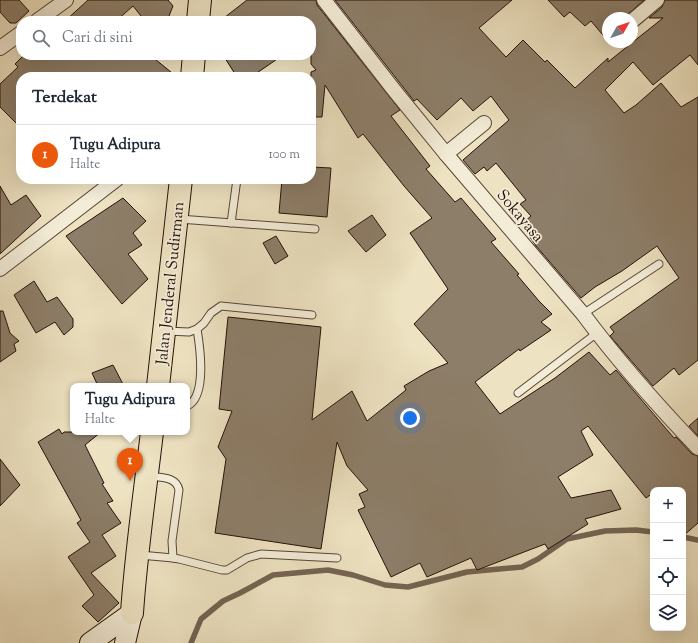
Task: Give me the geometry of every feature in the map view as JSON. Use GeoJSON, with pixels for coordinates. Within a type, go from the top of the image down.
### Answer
{"type":"FeatureCollection","features":[{"type":"Feature","properties":{"kind":"main road"},"geometry":{"type":"LineString","coordinates":[[198,16],[200,0]]}},
{"type":"Feature","properties":{"kind":"main road"},"geometry":{"type":"LineString","coordinates":[[192,72],[194,60]]}},
{"type":"Feature","properties":{"kind":"main road","name":"Jalan Jenderal Sudirman"},"geometry":{"type":"LineString","coordinates":[[158,383],[180,184]]}},
{"type":"Feature","properties":{"kind":"main road"},"geometry":{"type":"LineString","coordinates":[[125,643],[132,614],[137,555],[152,435]]}},
{"type":"Feature","properties":{"kind":"main road"},"geometry":{"type":"LineString","coordinates":[[90,643],[132,614]]}},
{"type":"Feature","properties":{"kind":"street"},"geometry":{"type":"LineString","coordinates":[[44,16],[66,0]]}},
{"type":"Feature","properties":{"kind":"street","name":"Sokayasa"},"geometry":{"type":"LineString","coordinates":[[324,0],[446,154],[583,314],[597,333],[676,425],[698,448]]}},
{"type":"Feature","properties":{"kind":"street"},"geometry":{"type":"LineString","coordinates":[[638,16],[657,0]]}},
{"type":"Feature","properties":{"kind":"street"},"geometry":{"type":"LineString","coordinates":[[0,48],[16,37]]}},
{"type":"Feature","properties":{"kind":"street"},"geometry":{"type":"LineString","coordinates":[[446,154],[484,123]]}},
{"type":"Feature","properties":{"kind":"street"},"geometry":{"type":"LineString","coordinates":[[0,269],[110,184]]}},
{"type":"Feature","properties":{"kind":"lane"},"geometry":{"type":"LineString","coordinates":[[232,223],[236,184]]}},
{"type":"Feature","properties":{"kind":"lane"},"geometry":{"type":"LineString","coordinates":[[177,218],[315,229]]}},
{"type":"Feature","properties":{"kind":"lane"},"geometry":{"type":"LineString","coordinates":[[583,314],[659,264]]}},
{"type":"Feature","properties":{"kind":"lane"},"geometry":{"type":"LineString","coordinates":[[164,330],[189,332],[197,329],[204,323],[210,313],[221,306],[312,316]]}},
{"type":"Feature","properties":{"kind":"lane"},"geometry":{"type":"LineString","coordinates":[[190,404],[196,398],[200,383],[200,355],[197,329]]}},
{"type":"Feature","properties":{"kind":"lane"},"geometry":{"type":"LineString","coordinates":[[518,393],[597,333]]}},
{"type":"Feature","properties":{"kind":"lane"},"geometry":{"type":"LineString","coordinates":[[147,476],[174,480],[178,484],[180,490],[172,541],[173,558]]}},
{"type":"Feature","properties":{"kind":"lane"},"geometry":{"type":"LineString","coordinates":[[137,555],[179,558],[222,570],[227,570],[247,558],[261,554],[337,558]]}},
{"type":"Feature","properties":{"kind":"building"},"geometry":{"type":"Polygon","coordinates":[[[0,0],[19,0],[29,11],[24,16],[16,16],[16,23],[10,23],[0,12],[0,0]]]}},
{"type":"Feature","properties":{"kind":"building"},"geometry":{"type":"Polygon","coordinates":[[[88,0],[168,0],[173,6],[169,16],[141,16],[133,6],[122,16],[70,16],[88,0]]]}},
{"type":"Feature","properties":{"kind":"building"},"geometry":{"type":"Polygon","coordinates":[[[247,0],[316,0],[317,5],[400,110],[391,116],[430,166],[426,169],[455,202],[461,198],[496,239],[491,242],[519,274],[517,275],[539,301],[552,314],[541,322],[551,330],[520,351],[519,349],[475,382],[500,414],[555,378],[589,352],[610,375],[616,370],[674,438],[676,437],[692,454],[698,456],[698,523],[686,533],[686,487],[650,487],[650,495],[646,498],[588,426],[581,431],[593,455],[558,477],[571,498],[611,490],[621,509],[585,519],[588,524],[548,549],[545,544],[477,570],[471,558],[427,577],[420,563],[391,577],[358,510],[365,507],[359,494],[368,490],[347,466],[337,442],[321,549],[215,533],[226,459],[218,447],[232,411],[219,409],[228,317],[321,327],[312,420],[352,391],[367,421],[406,390],[404,386],[429,371],[448,363],[414,324],[448,289],[410,233],[432,218],[404,186],[363,134],[358,138],[325,85],[322,117],[316,117],[316,72],[311,72],[316,70],[311,64],[311,60],[316,60],[316,16],[226,16],[247,0]]]}},
{"type":"Feature","properties":{"kind":"building"},"geometry":{"type":"Polygon","coordinates":[[[335,0],[512,0],[479,28],[506,57],[523,40],[545,62],[547,60],[575,88],[608,58],[608,62],[626,48],[638,48],[638,38],[663,18],[649,18],[662,7],[665,0],[698,0],[698,65],[690,55],[653,85],[633,62],[605,90],[624,113],[636,105],[661,83],[681,107],[698,97],[698,360],[679,375],[674,368],[653,386],[610,336],[614,332],[610,327],[679,278],[657,246],[581,298],[530,237],[536,233],[523,223],[531,216],[520,204],[526,200],[496,163],[487,171],[484,167],[475,174],[463,160],[509,120],[491,96],[473,111],[461,98],[437,120],[417,99],[414,101],[335,0]]]}},
{"type":"Feature","properties":{"kind":"building"},"geometry":{"type":"Polygon","coordinates":[[[548,0],[644,0],[631,12],[602,12],[602,34],[591,21],[585,26],[570,12],[564,17],[548,0]]]}},
{"type":"Feature","properties":{"kind":"building"},"geometry":{"type":"Polygon","coordinates":[[[19,60],[156,60],[171,72],[16,72],[16,123],[0,107],[0,84],[18,67],[15,64],[19,60]]]}},
{"type":"Feature","properties":{"kind":"building"},"geometry":{"type":"Polygon","coordinates":[[[226,60],[276,60],[258,72],[234,72],[226,60]]]}},
{"type":"Feature","properties":{"kind":"building"},"geometry":{"type":"Polygon","coordinates":[[[316,167],[331,168],[327,217],[279,213],[282,184],[316,184],[316,167]]]}},
{"type":"Feature","properties":{"kind":"building"},"geometry":{"type":"Polygon","coordinates":[[[0,186],[11,205],[26,195],[41,216],[0,254],[0,186]]]}},
{"type":"Feature","properties":{"kind":"building"},"geometry":{"type":"Polygon","coordinates":[[[123,198],[146,221],[133,233],[142,245],[128,254],[148,279],[122,304],[66,236],[123,198]]]}},
{"type":"Feature","properties":{"kind":"building"},"geometry":{"type":"Polygon","coordinates":[[[372,215],[386,235],[366,252],[348,231],[372,215]]]}},
{"type":"Feature","properties":{"kind":"building"},"geometry":{"type":"Polygon","coordinates":[[[276,236],[288,256],[275,264],[263,243],[276,236]]]}},
{"type":"Feature","properties":{"kind":"building"},"geometry":{"type":"Polygon","coordinates":[[[34,281],[47,302],[57,297],[73,319],[73,327],[64,335],[55,322],[36,333],[14,295],[34,281]]]}},
{"type":"Feature","properties":{"kind":"building"},"geometry":{"type":"Polygon","coordinates":[[[0,311],[3,311],[10,333],[19,341],[14,344],[16,351],[0,362],[0,311]]]}},
{"type":"Feature","properties":{"kind":"building"},"geometry":{"type":"Polygon","coordinates":[[[113,365],[122,383],[97,383],[92,373],[113,365]]]}},
{"type":"Feature","properties":{"kind":"building"},"geometry":{"type":"Polygon","coordinates":[[[698,418],[698,436],[689,426],[698,418]]]}},
{"type":"Feature","properties":{"kind":"building"},"geometry":{"type":"Polygon","coordinates":[[[59,429],[62,434],[64,432],[70,432],[70,435],[97,435],[85,445],[104,483],[102,484],[113,501],[107,503],[121,523],[102,535],[116,556],[91,573],[119,603],[98,622],[82,606],[94,595],[68,557],[90,542],[77,523],[81,520],[38,442],[59,429]]]}},
{"type":"Feature","properties":{"kind":"building"},"geometry":{"type":"Polygon","coordinates":[[[0,459],[20,485],[0,506],[0,459]]]}},
{"type":"Feature","properties":{"kind":"waterway"},"geometry":{"type":"LineString","coordinates":[[191,643],[201,619],[223,601],[273,575],[328,570],[353,575],[385,585],[408,587],[467,572],[522,567],[538,559],[567,539],[605,531],[636,530],[650,532]]}},
{"type":"Feature","properties":{"kind":"waterway"},"geometry":{"type":"LineString","coordinates":[[686,538],[698,540]]}},
{"type":"Feature","properties":{"kind":"place","name":"Tugu Adipura"},"geometry":{"type":"Point","coordinates":[130,481]}}]}
